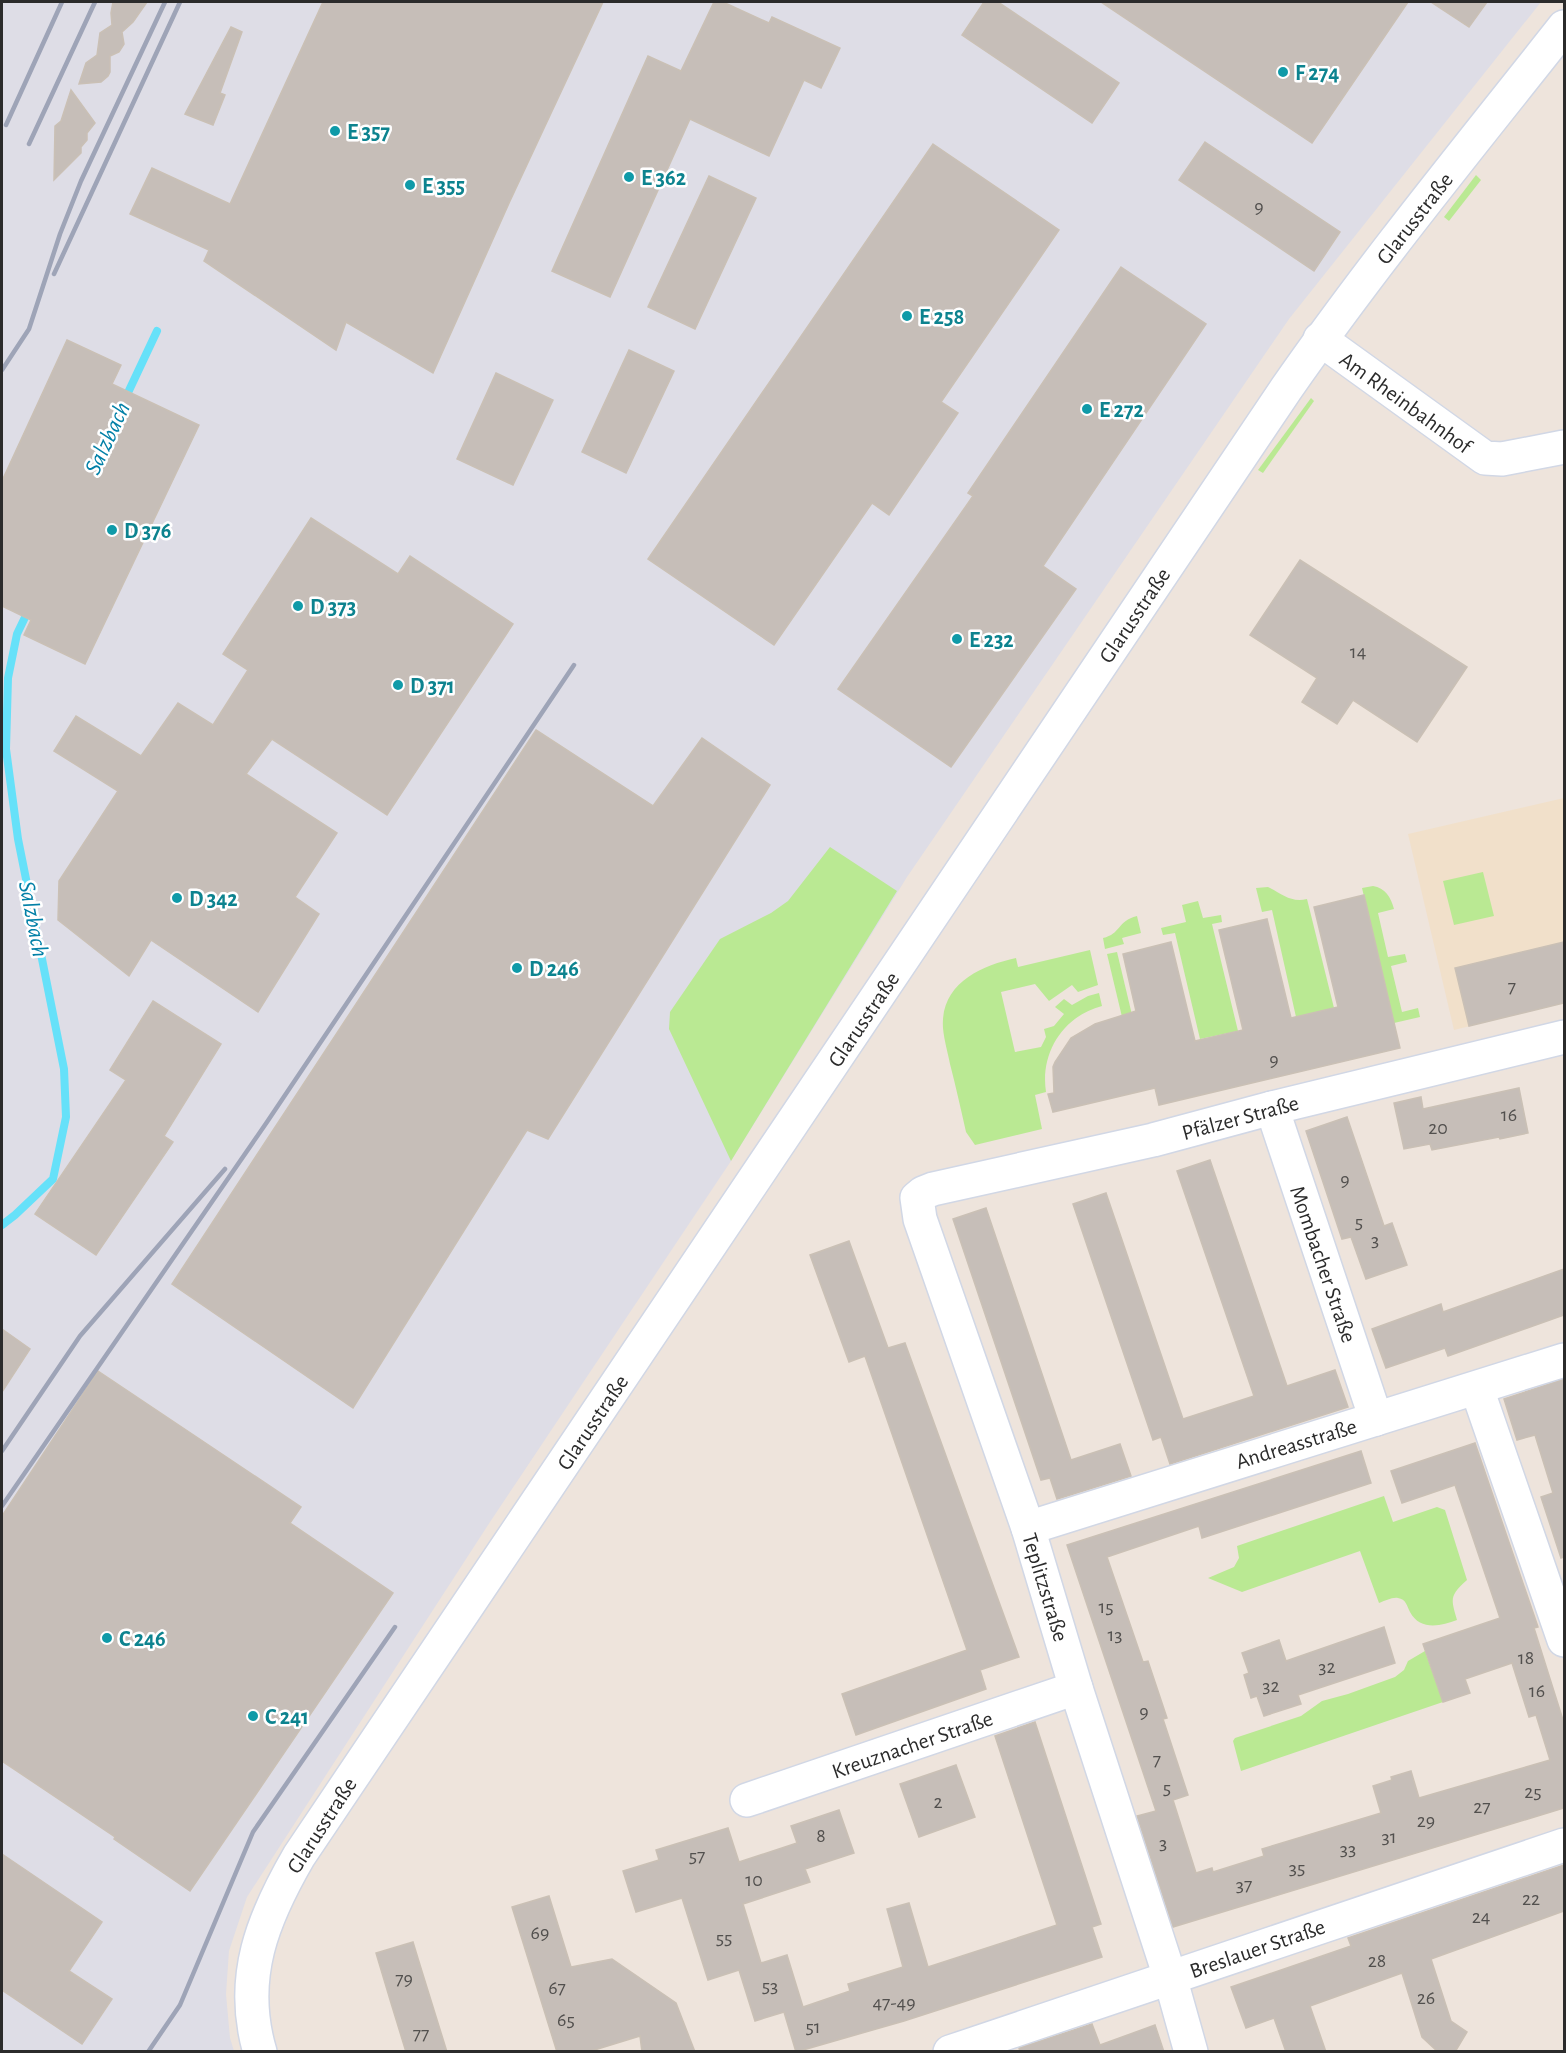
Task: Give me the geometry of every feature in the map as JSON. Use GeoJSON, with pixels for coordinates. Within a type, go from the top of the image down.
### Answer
{"type":"FeatureCollection","features":[{"type":"Feature","properties":{"kind":"street","name":"Glarusstraße"},"geometry":{"type":"LineString","coordinates":[[260,2052],[255,2037],[252,1991],[256,1954],[266,1920],[299,1856],[1320,339],[1402,231],[1564,27]]}},
{"type":"Feature","properties":{"kind":"street","name":"Am Rheinbahnhof"},"geometry":{"type":"LineString","coordinates":[[1320,339],[1485,458],[1502,459],[1564,447]]}},
{"type":"Feature","properties":{"kind":"street","name":"Pfälzer Straße"},"geometry":{"type":"LineString","coordinates":[[917,1198],[933,1189],[1152,1140],[1272,1108],[1564,1037]]}},
{"type":"Feature","properties":{"kind":"street","name":"Mombacher Straße"},"geometry":{"type":"LineString","coordinates":[[1272,1108],[1376,1419]]}},
{"type":"Feature","properties":{"kind":"street","name":"Teplitzstraße"},"geometry":{"type":"LineString","coordinates":[[917,1198],[920,1219],[1028,1528],[1076,1688],[1170,1977],[1191,2052]]}},
{"type":"Feature","properties":{"kind":"street","name":"Andreasstraße"},"geometry":{"type":"LineString","coordinates":[[1028,1528],[1564,1360]]}},
{"type":"Feature","properties":{"kind":"street"},"geometry":{"type":"LineString","coordinates":[[1477,1389],[1564,1640]]}},
{"type":"Feature","properties":{"kind":"street","name":"Kreuznacher Straße"},"geometry":{"type":"LineString","coordinates":[[747,1800],[1076,1688]]}},
{"type":"Feature","properties":{"kind":"street","name":"Breslauer Straße"},"geometry":{"type":"LineString","coordinates":[[950,2052],[1564,1845]]}},
{"type":"Feature","properties":{"kind":"shaded area"},"geometry":{"type":"Polygon","coordinates":[[[2,2],[1541,2],[1289,319],[907,877],[731,1161],[490,1522],[247,1897],[229,1951],[226,1994],[230,2038],[234,2051],[2,2052],[2,2]]]}},
{"type":"Feature","properties":{"kind":"shaded area"},"geometry":{"type":"Polygon","coordinates":[[[1564,798],[1564,1003],[1454,1030],[1408,834],[1564,798]]]}},
{"type":"Feature","properties":{"kind":"green space"},"geometry":{"type":"Polygon","coordinates":[[[1476,175],[1481,180],[1449,221],[1444,217],[1476,175]]]}},
{"type":"Feature","properties":{"kind":"green space"},"geometry":{"type":"Polygon","coordinates":[[[1311,398],[1314,401],[1263,473],[1258,470],[1311,398]]]}},
{"type":"Feature","properties":{"kind":"green space"},"geometry":{"type":"Polygon","coordinates":[[[830,847],[897,891],[731,1161],[669,1029],[670,1012],[720,939],[771,913],[788,901],[830,847]]]}},
{"type":"Feature","properties":{"kind":"green space"},"geometry":{"type":"Polygon","coordinates":[[[1483,872],[1494,916],[1454,925],[1443,881],[1483,872]]]}},
{"type":"Feature","properties":{"kind":"green space"},"geometry":{"type":"Polygon","coordinates":[[[1373,886],[1387,894],[1394,909],[1378,913],[1388,957],[1405,954],[1407,962],[1391,966],[1402,1012],[1418,1008],[1420,1017],[1394,1023],[1362,888],[1373,886]]]}},
{"type":"Feature","properties":{"kind":"green space"},"geometry":{"type":"Polygon","coordinates":[[[1268,887],[1291,899],[1307,899],[1334,1008],[1296,1017],[1272,910],[1262,912],[1256,888],[1268,887]]]}},
{"type":"Feature","properties":{"kind":"green space"},"geometry":{"type":"Polygon","coordinates":[[[1198,901],[1203,918],[1221,915],[1222,922],[1212,924],[1238,1031],[1200,1039],[1175,933],[1163,935],[1161,928],[1186,922],[1182,905],[1198,901]]]}},
{"type":"Feature","properties":{"kind":"green space"},"geometry":{"type":"Polygon","coordinates":[[[1137,916],[1141,933],[1122,938],[1124,944],[1105,949],[1103,938],[1113,934],[1126,921],[1137,916]]]}},
{"type":"Feature","properties":{"kind":"green space"},"geometry":{"type":"Polygon","coordinates":[[[1090,950],[1098,985],[1078,992],[1072,985],[1049,1001],[1035,984],[1001,992],[1015,1052],[1041,1047],[1046,1037],[1044,1029],[1054,1026],[1064,1014],[1055,1007],[1064,999],[1072,1005],[1099,993],[1102,1006],[1076,1018],[1057,1038],[1051,1050],[1045,1078],[1046,1092],[1035,1095],[1042,1129],[975,1145],[966,1132],[944,1037],[944,1013],[948,1000],[965,980],[989,966],[1016,958],[1018,967],[1090,950]]]}},
{"type":"Feature","properties":{"kind":"green space"},"geometry":{"type":"Polygon","coordinates":[[[1117,952],[1138,1040],[1128,1042],[1107,954],[1117,952]]]}},
{"type":"Feature","properties":{"kind":"green space"},"geometry":{"type":"Polygon","coordinates":[[[1384,1496],[1393,1522],[1437,1507],[1445,1510],[1467,1580],[1453,1598],[1457,1620],[1438,1625],[1425,1624],[1414,1618],[1406,1603],[1401,1599],[1393,1598],[1379,1603],[1360,1551],[1242,1592],[1208,1578],[1234,1567],[1239,1558],[1237,1546],[1384,1496]]]}},
{"type":"Feature","properties":{"kind":"green space"},"geometry":{"type":"Polygon","coordinates":[[[1425,1651],[1443,1702],[1241,1771],[1233,1741],[1235,1738],[1301,1716],[1322,1701],[1395,1677],[1404,1670],[1408,1661],[1425,1651]]]}},
{"type":"Feature","properties":{"kind":"building"},"geometry":{"type":"Polygon","coordinates":[[[113,2],[147,2],[133,22],[122,32],[124,44],[119,52],[110,56],[108,76],[101,82],[79,84],[86,63],[97,55],[100,33],[112,25],[113,2]]]}},
{"type":"Feature","properties":{"kind":"building"},"geometry":{"type":"Polygon","coordinates":[[[323,2],[603,2],[433,373],[346,322],[336,350],[204,261],[209,250],[130,214],[152,168],[230,204],[323,2]]]}},
{"type":"Feature","properties":{"kind":"building"},"geometry":{"type":"Polygon","coordinates":[[[714,2],[723,2],[769,23],[772,17],[840,48],[821,88],[804,80],[769,156],[690,119],[610,297],[552,271],[648,56],[681,71],[714,2]]]}},
{"type":"Feature","properties":{"kind":"building"},"geometry":{"type":"Polygon","coordinates":[[[984,2],[998,2],[1119,83],[1092,123],[962,35],[984,2]]]}},
{"type":"Feature","properties":{"kind":"building","name":"F 274"},"geometry":{"type":"Polygon","coordinates":[[[1101,2],[1408,2],[1312,143],[1101,2]]]}},
{"type":"Feature","properties":{"kind":"building"},"geometry":{"type":"Polygon","coordinates":[[[1431,2],[1487,2],[1469,27],[1431,2]]]}},
{"type":"Feature","properties":{"kind":"building"},"geometry":{"type":"Polygon","coordinates":[[[231,27],[242,32],[220,93],[225,95],[213,125],[185,114],[231,27]]]}},
{"type":"Feature","properties":{"kind":"building"},"geometry":{"type":"Polygon","coordinates":[[[71,90],[95,123],[87,133],[87,140],[81,147],[81,153],[54,180],[55,126],[61,121],[71,90]]]}},
{"type":"Feature","properties":{"kind":"building"},"geometry":{"type":"Polygon","coordinates":[[[1205,142],[1340,232],[1314,271],[1179,180],[1205,142]]]}},
{"type":"Feature","properties":{"kind":"building","name":"E 258"},"geometry":{"type":"Polygon","coordinates":[[[933,144],[1059,230],[941,402],[958,413],[889,515],[872,503],[774,645],[648,559],[933,144]]]}},
{"type":"Feature","properties":{"kind":"building"},"geometry":{"type":"Polygon","coordinates":[[[709,176],[756,198],[695,329],[648,307],[709,176]]]}},
{"type":"Feature","properties":{"kind":"building"},"geometry":{"type":"Polygon","coordinates":[[[1121,267],[1206,324],[1043,566],[1076,589],[951,767],[838,689],[973,496],[968,493],[1121,267]]]}},
{"type":"Feature","properties":{"kind":"building"},"geometry":{"type":"Polygon","coordinates":[[[67,340],[121,365],[112,384],[199,425],[85,664],[24,635],[31,620],[2,606],[2,481],[67,340]]]}},
{"type":"Feature","properties":{"kind":"building"},"geometry":{"type":"Polygon","coordinates":[[[629,350],[674,371],[626,473],[582,452],[629,350]]]}},
{"type":"Feature","properties":{"kind":"building"},"geometry":{"type":"Polygon","coordinates":[[[496,373],[553,400],[513,485],[457,459],[496,373]]]}},
{"type":"Feature","properties":{"kind":"building"},"geometry":{"type":"Polygon","coordinates":[[[311,518],[398,574],[410,556],[513,624],[387,815],[272,739],[246,774],[337,833],[295,897],[319,914],[258,1012],[151,940],[129,976],[58,920],[59,881],[118,791],[54,751],[76,716],[141,756],[178,703],[213,725],[248,670],[223,654],[311,518]]]}},
{"type":"Feature","properties":{"kind":"building"},"geometry":{"type":"Polygon","coordinates":[[[1300,560],[1467,667],[1417,742],[1353,700],[1337,724],[1302,702],[1317,678],[1250,635],[1300,560]]]}},
{"type":"Feature","properties":{"kind":"building","name":"D 246"},"geometry":{"type":"Polygon","coordinates":[[[536,730],[653,806],[702,738],[770,785],[548,1139],[527,1130],[353,1408],[172,1284],[536,730]]]}},
{"type":"Feature","properties":{"kind":"building"},"geometry":{"type":"Polygon","coordinates":[[[1364,895],[1400,1048],[1159,1105],[1155,1088],[1053,1112],[1048,1094],[1054,1093],[1053,1067],[1071,1038],[1095,1024],[1136,1011],[1123,954],[1171,942],[1195,1041],[1243,1030],[1219,930],[1267,919],[1291,1018],[1338,1007],[1314,907],[1364,895]]]}},
{"type":"Feature","properties":{"kind":"building"},"geometry":{"type":"Polygon","coordinates":[[[1564,942],[1564,1003],[1469,1026],[1455,968],[1564,942]]]}},
{"type":"Feature","properties":{"kind":"building"},"geometry":{"type":"Polygon","coordinates":[[[153,1001],[221,1044],[164,1136],[173,1142],[96,1255],[35,1214],[126,1080],[110,1070],[153,1001]]]}},
{"type":"Feature","properties":{"kind":"building"},"geometry":{"type":"Polygon","coordinates":[[[1519,1088],[1528,1133],[1432,1150],[1430,1144],[1404,1149],[1394,1103],[1421,1097],[1423,1109],[1519,1088]]]}},
{"type":"Feature","properties":{"kind":"building"},"geometry":{"type":"Polygon","coordinates":[[[1347,1117],[1384,1226],[1392,1223],[1407,1265],[1366,1279],[1351,1237],[1342,1239],[1306,1131],[1347,1117]]]}},
{"type":"Feature","properties":{"kind":"building"},"geometry":{"type":"Polygon","coordinates":[[[1210,1160],[1287,1386],[1335,1370],[1348,1407],[1170,1464],[1161,1437],[1153,1440],[1073,1204],[1106,1193],[1183,1419],[1254,1396],[1177,1171],[1210,1160]]]}},
{"type":"Feature","properties":{"kind":"building"},"geometry":{"type":"Polygon","coordinates":[[[986,1208],[1071,1460],[1120,1444],[1131,1476],[1057,1499],[1050,1478],[1041,1480],[953,1219],[986,1208]]]}},
{"type":"Feature","properties":{"kind":"building"},"geometry":{"type":"Polygon","coordinates":[[[849,1241],[888,1348],[905,1343],[1019,1657],[980,1670],[986,1689],[856,1735],[842,1694],[967,1650],[865,1356],[849,1362],[810,1255],[849,1241]]]}},
{"type":"Feature","properties":{"kind":"building"},"geometry":{"type":"Polygon","coordinates":[[[1564,1269],[1564,1315],[1448,1356],[1445,1348],[1386,1368],[1372,1329],[1441,1304],[1443,1312],[1564,1269]]]}},
{"type":"Feature","properties":{"kind":"building"},"geometry":{"type":"Polygon","coordinates":[[[2,1329],[30,1349],[2,1392],[2,1329]]]}},
{"type":"Feature","properties":{"kind":"building","name":"C 246"},"geometry":{"type":"Polygon","coordinates":[[[98,1371],[301,1507],[290,1523],[393,1593],[190,1891],[2,1761],[2,1516],[98,1371]]]}},
{"type":"Feature","properties":{"kind":"building"},"geometry":{"type":"Polygon","coordinates":[[[1564,1379],[1564,1557],[1561,1558],[1541,1497],[1553,1493],[1535,1435],[1517,1440],[1504,1399],[1564,1379]]]}},
{"type":"Feature","properties":{"kind":"building"},"geometry":{"type":"Polygon","coordinates":[[[1475,1443],[1538,1627],[1534,1628],[1564,1723],[1564,1808],[1173,1927],[1137,1816],[1156,1811],[1067,1545],[1361,1451],[1371,1483],[1202,1538],[1199,1526],[1107,1557],[1143,1662],[1148,1661],[1167,1718],[1163,1719],[1188,1795],[1173,1800],[1196,1873],[1212,1868],[1213,1872],[1264,1856],[1262,1849],[1381,1813],[1373,1786],[1392,1780],[1391,1777],[1411,1771],[1419,1798],[1550,1760],[1536,1715],[1529,1717],[1512,1663],[1465,1679],[1470,1693],[1443,1702],[1423,1644],[1500,1618],[1455,1485],[1402,1503],[1391,1471],[1475,1443]]]}},
{"type":"Feature","properties":{"kind":"building"},"geometry":{"type":"Polygon","coordinates":[[[1384,1627],[1395,1663],[1298,1695],[1301,1704],[1264,1716],[1257,1696],[1251,1698],[1244,1675],[1249,1673],[1242,1653],[1279,1640],[1286,1661],[1384,1627]]]}},
{"type":"Feature","properties":{"kind":"building"},"geometry":{"type":"Polygon","coordinates":[[[1035,1722],[1101,1924],[1092,1927],[1102,1957],[904,2021],[796,2052],[784,2012],[755,2021],[739,1970],[708,1980],[682,1898],[636,1912],[623,1871],[659,1860],[656,1850],[728,1828],[739,1862],[797,1843],[791,1826],[839,1810],[854,1853],[805,1869],[810,1882],[743,1904],[761,1963],[787,1955],[803,2007],[850,1991],[848,1984],[903,1967],[887,1909],[909,1903],[928,1967],[1057,1925],[995,1736],[1035,1722]]]}},
{"type":"Feature","properties":{"kind":"building"},"geometry":{"type":"Polygon","coordinates":[[[956,1765],[975,1817],[919,1837],[900,1784],[956,1765]]]}},
{"type":"Feature","properties":{"kind":"building"},"geometry":{"type":"Polygon","coordinates":[[[2,1854],[102,1922],[69,1971],[112,1999],[82,2044],[2,1990],[2,1854]]]}},
{"type":"Feature","properties":{"kind":"building"},"geometry":{"type":"Polygon","coordinates":[[[1564,1865],[1564,1911],[1431,1959],[1451,2021],[1467,2032],[1455,2052],[1438,2052],[1422,2037],[1402,1973],[1310,2006],[1326,2052],[1286,2052],[1274,2018],[1246,2028],[1231,1987],[1351,1946],[1348,1938],[1564,1865]]]}},
{"type":"Feature","properties":{"kind":"building"},"geometry":{"type":"Polygon","coordinates":[[[549,1896],[571,1967],[612,1959],[676,2003],[695,2052],[642,2052],[640,2036],[588,2052],[557,2052],[512,1907],[549,1896]]]}},
{"type":"Feature","properties":{"kind":"building"},"geometry":{"type":"Polygon","coordinates":[[[413,1942],[447,2052],[406,2052],[376,1953],[413,1942]]]}},
{"type":"Feature","properties":{"kind":"building"},"geometry":{"type":"Polygon","coordinates":[[[1092,2024],[1100,2045],[1155,2025],[1164,2052],[1020,2052],[1019,2048],[1092,2024]]]}},
{"type":"Feature","properties":{"kind":"waterway","name":"Salzbach"},"geometry":{"type":"LineString","coordinates":[[125,399],[157,331]]}},
{"type":"Feature","properties":{"kind":"waterway","name":"Salzbach"},"geometry":{"type":"LineString","coordinates":[[2,1225],[53,1179],[66,1117],[64,1069],[18,839],[6,749],[8,678],[17,634],[29,609]]}},
{"type":"Feature","properties":{"kind":"railway"},"geometry":{"type":"LineString","coordinates":[[6,125],[62,2]]}},
{"type":"Feature","properties":{"kind":"railway"},"geometry":{"type":"LineString","coordinates":[[29,144],[95,2]]}},
{"type":"Feature","properties":{"kind":"railway"},"geometry":{"type":"LineString","coordinates":[[2,370],[29,329],[60,234],[81,181],[165,2]]}},
{"type":"Feature","properties":{"kind":"railway"},"geometry":{"type":"LineString","coordinates":[[54,274],[180,2]]}},
{"type":"Feature","properties":{"kind":"railway"},"geometry":{"type":"LineString","coordinates":[[2,1506],[267,1122],[574,665]]}},
{"type":"Feature","properties":{"kind":"railway"},"geometry":{"type":"LineString","coordinates":[[2,1451],[80,1336],[225,1169]]}},
{"type":"Feature","properties":{"kind":"railway"},"geometry":{"type":"LineString","coordinates":[[148,2052],[180,2005],[253,1832],[395,1627]]}},
{"type":"Feature","properties":{"kind":"place","name":"F 274"},"geometry":{"type":"Point","coordinates":[1283,72]}},
{"type":"Feature","properties":{"kind":"place","name":"E 357"},"geometry":{"type":"Point","coordinates":[335,131]}},
{"type":"Feature","properties":{"kind":"place","name":"E 362"},"geometry":{"type":"Point","coordinates":[629,177]}},
{"type":"Feature","properties":{"kind":"place","name":"E 355"},"geometry":{"type":"Point","coordinates":[410,185]}},
{"type":"Feature","properties":{"kind":"place","name":"E 258"},"geometry":{"type":"Point","coordinates":[907,316]}},
{"type":"Feature","properties":{"kind":"place","name":"E 272"},"geometry":{"type":"Point","coordinates":[1087,409]}},
{"type":"Feature","properties":{"kind":"place","name":"D 376"},"geometry":{"type":"Point","coordinates":[112,530]}},
{"type":"Feature","properties":{"kind":"place","name":"D 373"},"geometry":{"type":"Point","coordinates":[298,606]}},
{"type":"Feature","properties":{"kind":"place","name":"E 232"},"geometry":{"type":"Point","coordinates":[957,639]}},
{"type":"Feature","properties":{"kind":"place","name":"D 371"},"geometry":{"type":"Point","coordinates":[398,685]}},
{"type":"Feature","properties":{"kind":"place","name":"D 342"},"geometry":{"type":"Point","coordinates":[177,898]}},
{"type":"Feature","properties":{"kind":"place","name":"D 246"},"geometry":{"type":"Point","coordinates":[517,968]}},
{"type":"Feature","properties":{"kind":"place","name":"C 246"},"geometry":{"type":"Point","coordinates":[107,1638]}},
{"type":"Feature","properties":{"kind":"place","name":"C 241"},"geometry":{"type":"Point","coordinates":[253,1716]}}]}
